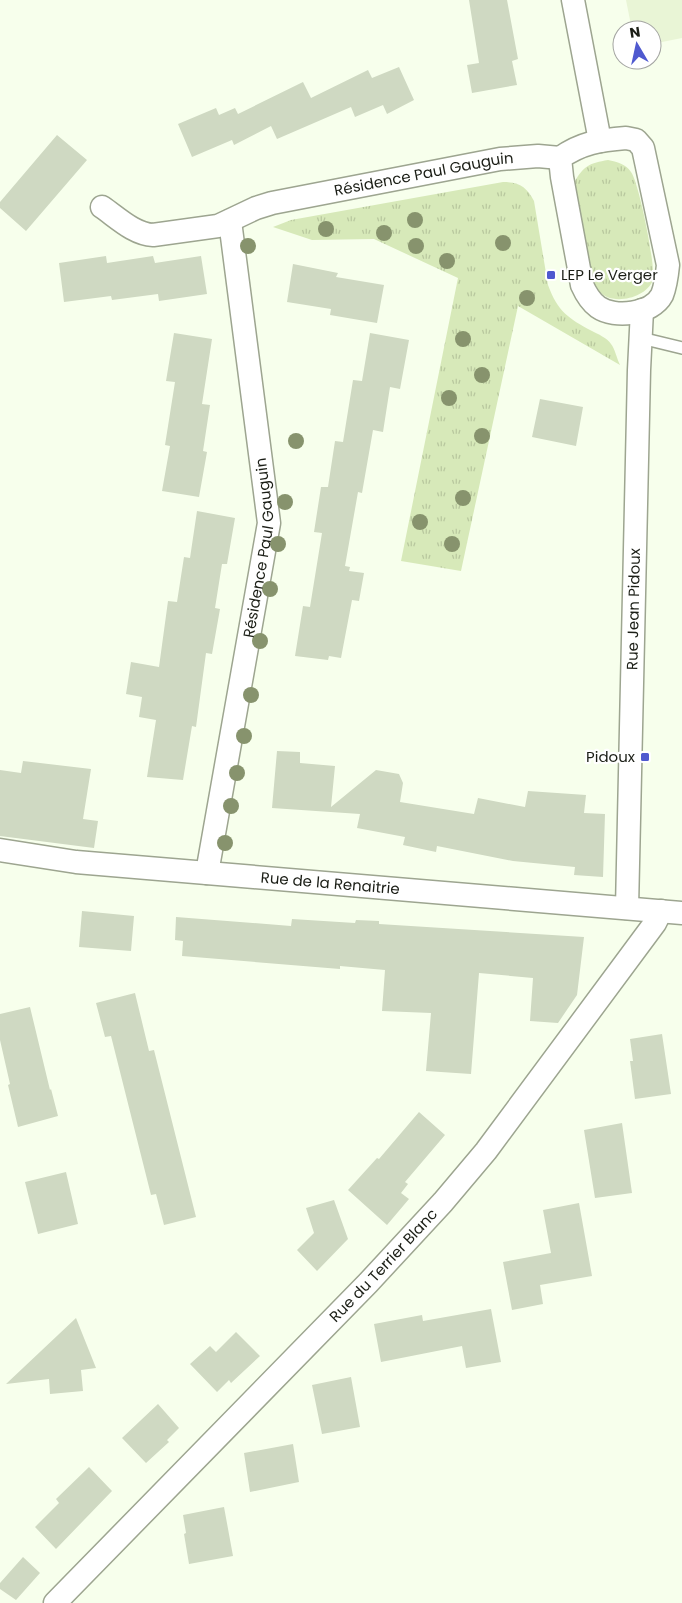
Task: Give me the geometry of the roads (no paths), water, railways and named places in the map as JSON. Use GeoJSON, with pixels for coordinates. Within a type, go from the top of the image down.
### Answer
{"type":"FeatureCollection","features":[{"type":"Feature","properties":{"kind":"street"},"geometry":{"type":"LineString","coordinates":[[573,0],[600,141]]}},
{"type":"Feature","properties":{"kind":"street"},"geometry":{"type":"LineString","coordinates":[[626,138],[636,140],[642,148],[668,265],[667,279],[661,296],[654,305],[623,314],[609,313],[599,308],[589,298],[582,286],[562,177],[560,158],[574,149],[600,141],[626,138]]}},
{"type":"Feature","properties":{"kind":"street","name":"Résidence Paul Gauguin"},"geometry":{"type":"LineString","coordinates":[[102,207],[144,235],[153,235],[205,228],[230,221],[256,208],[272,203],[491,161],[538,156],[560,158]]}},
{"type":"Feature","properties":{"kind":"street","name":"Résidence Paul Gauguin"},"geometry":{"type":"LineString","coordinates":[[207,873],[269,522],[230,221]]}},
{"type":"Feature","properties":{"kind":"street","name":"Rue Jean Pidoux"},"geometry":{"type":"LineString","coordinates":[[627,908],[642,310]]}},
{"type":"Feature","properties":{"kind":"street","name":"Rue de la Renaitrie"},"geometry":{"type":"LineString","coordinates":[[0,850],[76,862],[672,912]]}},
{"type":"Feature","properties":{"kind":"street","name":"Rue du Terrier Blanc"},"geometry":{"type":"LineString","coordinates":[[55,1603],[368,1283],[443,1202],[486,1151],[650,931],[672,912]]}},
{"type":"Feature","properties":{"kind":"lane"},"geometry":{"type":"LineString","coordinates":[[641,338],[682,348]]}},
{"type":"Feature","properties":{"kind":"place","name":"LEP Le Verger"},"geometry":{"type":"Point","coordinates":[551,275]}},
{"type":"Feature","properties":{"kind":"place","name":"Pidoux"},"geometry":{"type":"Point","coordinates":[645,757]}}]}
